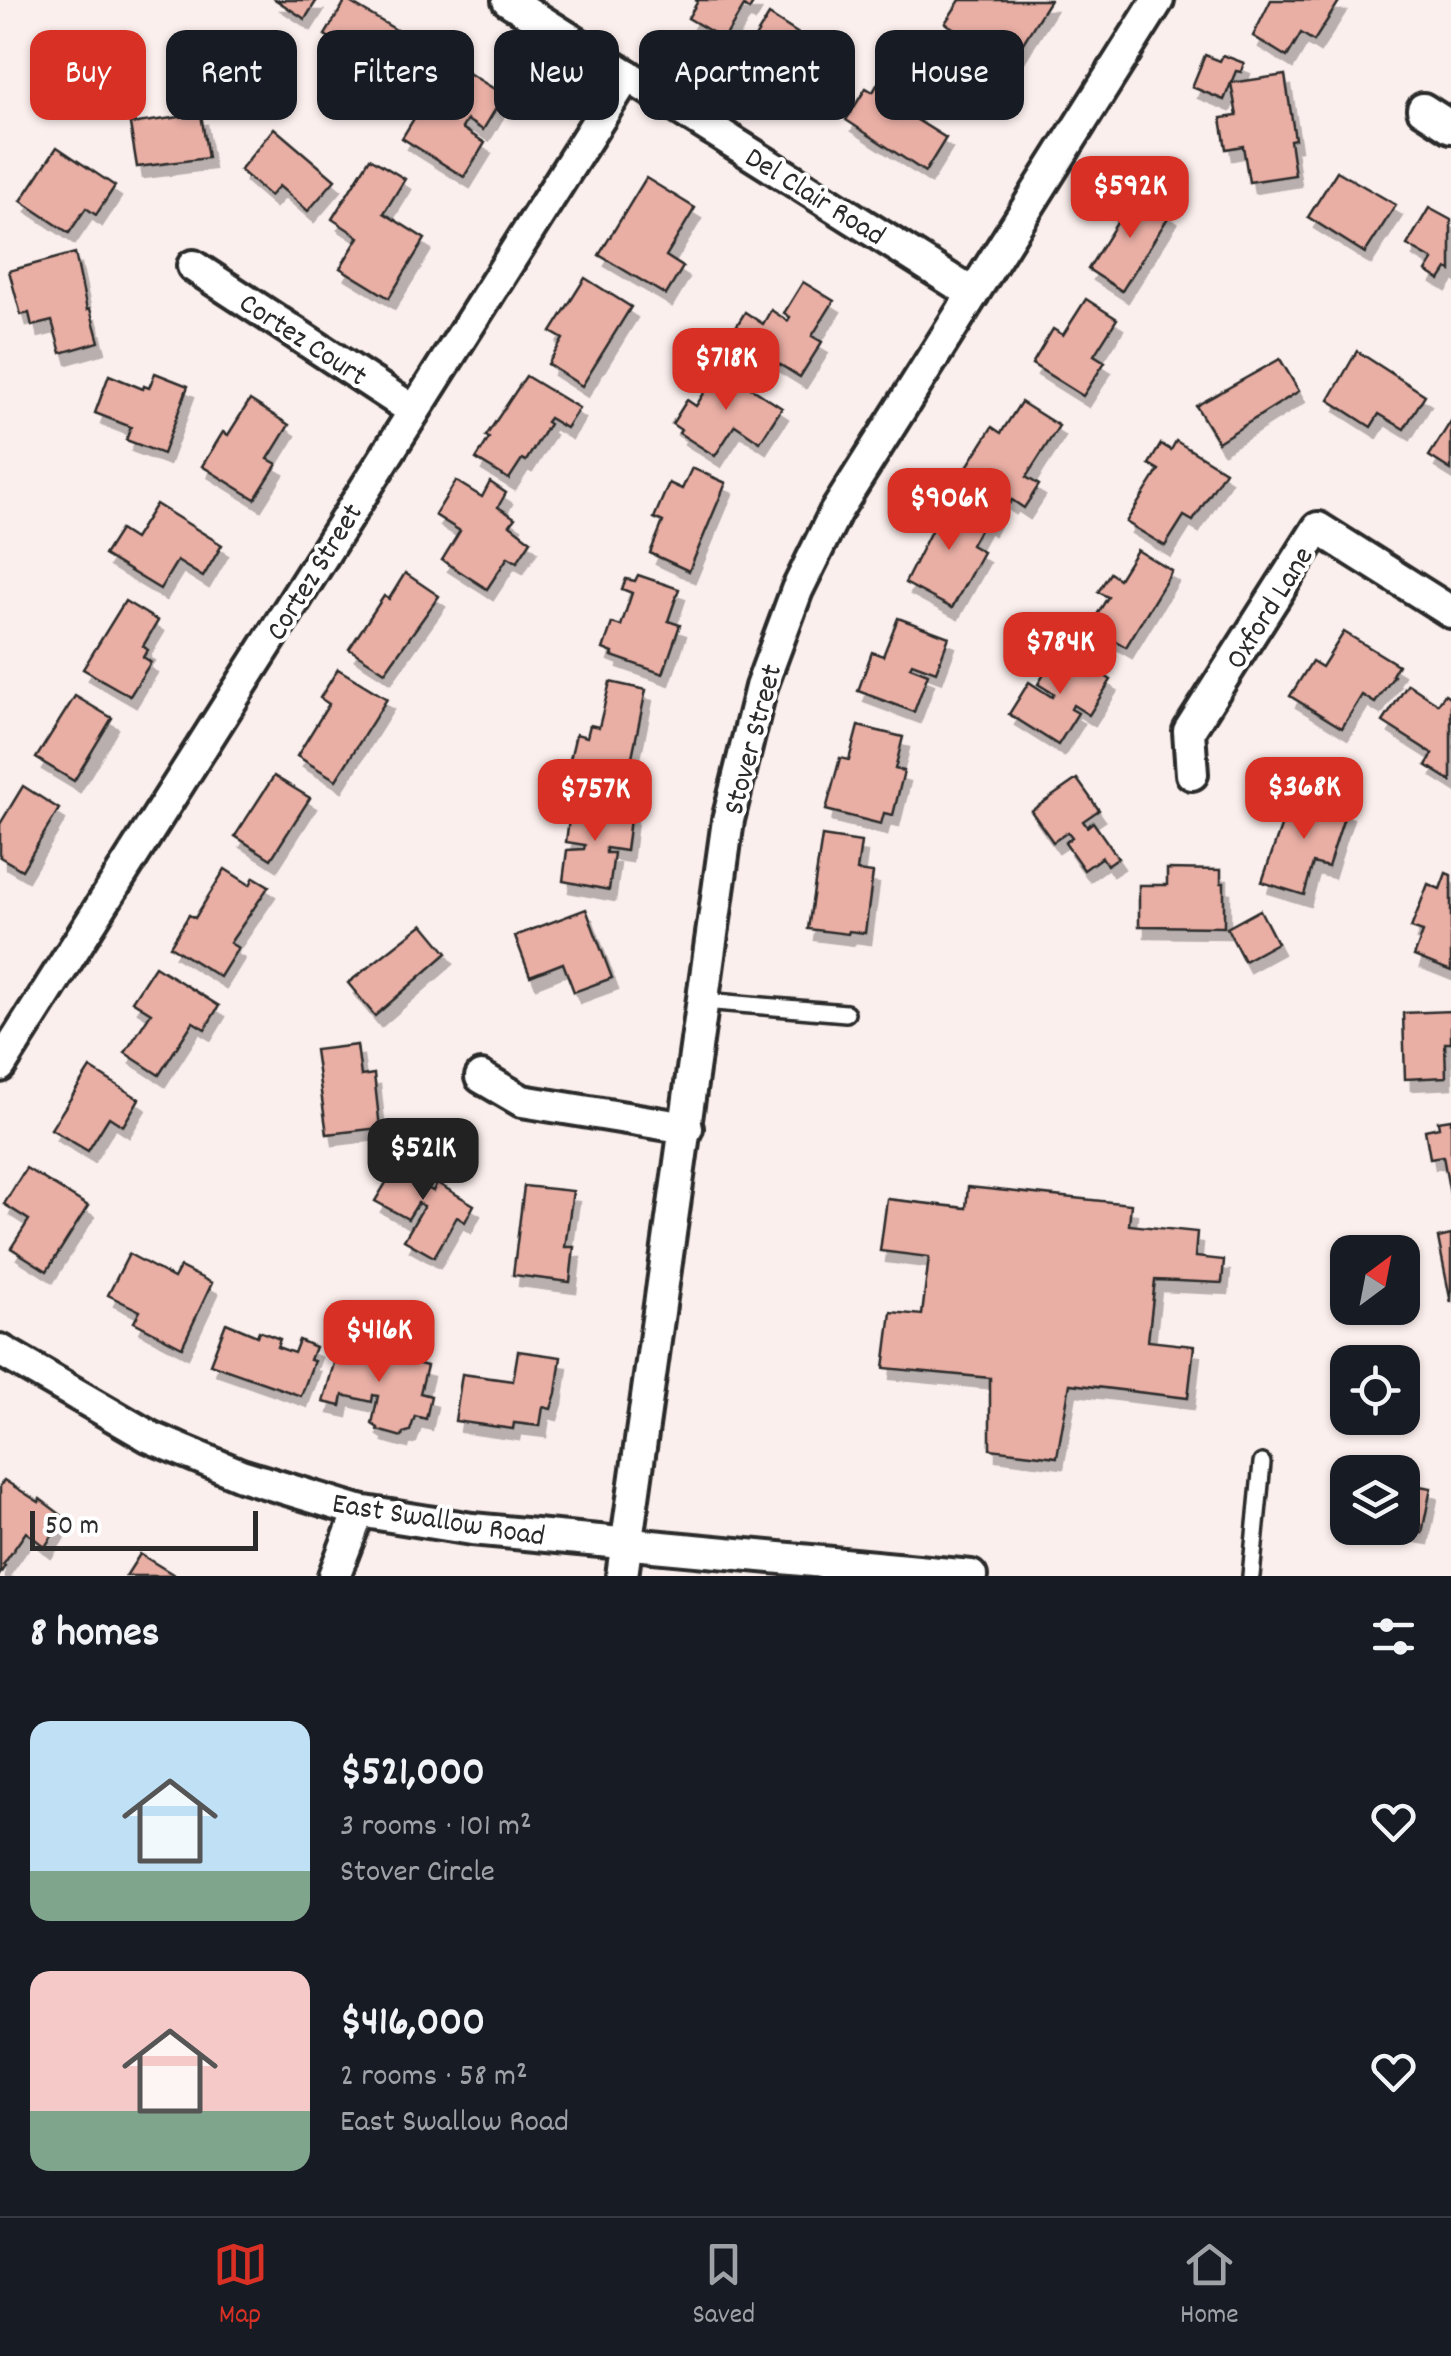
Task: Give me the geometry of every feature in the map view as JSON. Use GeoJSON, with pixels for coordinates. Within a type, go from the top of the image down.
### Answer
{"type":"FeatureCollection","features":[{"type":"Feature","properties":{"kind":"street","name":"Del Clair Road"},"geometry":{"type":"LineString","coordinates":[[508,0],[973,294]]}},
{"type":"Feature","properties":{"kind":"street","name":"Stover Street"},"geometry":{"type":"LineString","coordinates":[[622,1576],[728,820],[761,686],[797,590],[836,513],[1158,0]]}},
{"type":"Feature","properties":{"kind":"street","name":"Cortez Street"},"geometry":{"type":"LineString","coordinates":[[0,1066],[627,75]]}},
{"type":"Feature","properties":{"kind":"street"},"geometry":{"type":"LineString","coordinates":[[1423,109],[1451,126]]}},
{"type":"Feature","properties":{"kind":"street","name":"Cortez Court"},"geometry":{"type":"LineString","coordinates":[[193,266],[414,410]]}},
{"type":"Feature","properties":{"kind":"street","name":"Oxford Lane"},"geometry":{"type":"LineString","coordinates":[[1192,774],[1190,732],[1318,528],[1451,612]]}},
{"type":"Feature","properties":{"kind":"street"},"geometry":{"type":"LineString","coordinates":[[481,1078],[522,1100],[686,1128]]}},
{"type":"Feature","properties":{"kind":"street","name":"East Swallow Road"},"geometry":{"type":"LineString","coordinates":[[0,1350],[150,1437],[241,1475],[360,1511],[472,1529],[972,1576]]}},
{"type":"Feature","properties":{"kind":"street"},"geometry":{"type":"LineString","coordinates":[[334,1576],[360,1511]]}},
{"type":"Feature","properties":{"kind":"lane"},"geometry":{"type":"LineString","coordinates":[[703,1001],[846,1014]]}},
{"type":"Feature","properties":{"kind":"lane"},"geometry":{"type":"LineString","coordinates":[[1251,1576],[1262,1463]]}},
{"type":"Feature","properties":{"kind":"building"},"geometry":{"type":"Polygon","coordinates":[[[276,0],[317,0],[305,19],[276,0]]]}},
{"type":"Feature","properties":{"kind":"building"},"geometry":{"type":"Polygon","coordinates":[[[346,0],[396,30],[328,30],[346,0]]]}},
{"type":"Feature","properties":{"kind":"building"},"geometry":{"type":"Polygon","coordinates":[[[695,0],[755,0],[749,10],[744,6],[729,30],[709,30],[688,18],[698,1],[695,0]]]}},
{"type":"Feature","properties":{"kind":"building"},"geometry":{"type":"Polygon","coordinates":[[[960,0],[1050,0],[1024,41],[1024,30],[957,30],[945,23],[960,0]]]}},
{"type":"Feature","properties":{"kind":"building"},"geometry":{"type":"Polygon","coordinates":[[[1271,0],[1340,0],[1314,41],[1301,33],[1287,57],[1253,36],[1271,0]]]}},
{"type":"Feature","properties":{"kind":"building"},"geometry":{"type":"Polygon","coordinates":[[[769,15],[792,30],[760,30],[769,15]]]}},
{"type":"Feature","properties":{"kind":"building"},"geometry":{"type":"Polygon","coordinates":[[[1205,55],[1220,61],[1223,55],[1244,63],[1241,72],[1236,71],[1224,100],[1192,87],[1205,55]]]}},
{"type":"Feature","properties":{"kind":"building"},"geometry":{"type":"Polygon","coordinates":[[[1285,75],[1295,139],[1290,140],[1295,175],[1249,182],[1243,146],[1226,149],[1221,118],[1237,116],[1231,83],[1285,75]]]}},
{"type":"Feature","properties":{"kind":"building"},"geometry":{"type":"Polygon","coordinates":[[[474,76],[494,89],[494,112],[483,130],[467,120],[474,120],[474,76]]]}},
{"type":"Feature","properties":{"kind":"building"},"geometry":{"type":"Polygon","coordinates":[[[866,88],[873,92],[875,89],[875,120],[917,120],[946,138],[925,172],[846,120],[855,120],[855,106],[866,88]]]}},
{"type":"Feature","properties":{"kind":"building"},"geometry":{"type":"Polygon","coordinates":[[[166,119],[202,120],[208,158],[137,167],[130,124],[166,119]]]}},
{"type":"Feature","properties":{"kind":"building"},"geometry":{"type":"Polygon","coordinates":[[[413,120],[467,120],[462,128],[485,143],[464,177],[402,138],[413,120]]]}},
{"type":"Feature","properties":{"kind":"building"},"geometry":{"type":"Polygon","coordinates":[[[274,128],[335,180],[308,211],[279,186],[270,196],[240,170],[274,128]]]}},
{"type":"Feature","properties":{"kind":"building"},"geometry":{"type":"Polygon","coordinates":[[[57,147],[115,186],[96,215],[86,208],[69,233],[21,201],[57,147]]]}},
{"type":"Feature","properties":{"kind":"building"},"geometry":{"type":"Polygon","coordinates":[[[370,158],[405,179],[384,213],[425,239],[389,298],[340,268],[359,237],[332,219],[370,158]]]}},
{"type":"Feature","properties":{"kind":"building"},"geometry":{"type":"Polygon","coordinates":[[[1337,171],[1396,205],[1365,253],[1308,217],[1337,171]]]}},
{"type":"Feature","properties":{"kind":"building"},"geometry":{"type":"Polygon","coordinates":[[[646,178],[695,208],[666,256],[683,267],[666,295],[599,255],[646,178]]]}},
{"type":"Feature","properties":{"kind":"building"},"geometry":{"type":"Polygon","coordinates":[[[1137,191],[1171,213],[1122,291],[1088,269],[1137,191]]]}},
{"type":"Feature","properties":{"kind":"building"},"geometry":{"type":"Polygon","coordinates":[[[1429,208],[1451,220],[1451,271],[1447,269],[1440,280],[1426,271],[1433,260],[1407,245],[1429,208]]]}},
{"type":"Feature","properties":{"kind":"building"},"geometry":{"type":"Polygon","coordinates":[[[75,253],[87,310],[90,309],[99,342],[61,353],[52,321],[32,326],[29,313],[21,315],[9,271],[75,253]]]}},
{"type":"Feature","properties":{"kind":"building"},"geometry":{"type":"Polygon","coordinates":[[[585,278],[631,307],[582,386],[548,364],[563,339],[551,332],[585,278]]]}},
{"type":"Feature","properties":{"kind":"building"},"geometry":{"type":"Polygon","coordinates":[[[803,282],[834,301],[812,336],[822,342],[800,377],[737,338],[740,334],[734,330],[745,312],[763,324],[771,310],[788,321],[790,317],[784,313],[803,282]]]}},
{"type":"Feature","properties":{"kind":"building"},"geometry":{"type":"Polygon","coordinates":[[[1086,299],[1117,319],[1094,355],[1105,362],[1083,396],[1032,364],[1053,329],[1063,335],[1086,299]]]}},
{"type":"Feature","properties":{"kind":"building"},"geometry":{"type":"Polygon","coordinates":[[[1357,351],[1425,395],[1404,429],[1379,414],[1371,427],[1329,400],[1357,351]]]}},
{"type":"Feature","properties":{"kind":"building"},"geometry":{"type":"Polygon","coordinates":[[[1280,359],[1299,391],[1218,442],[1196,406],[1280,359]]]}},
{"type":"Feature","properties":{"kind":"building"},"geometry":{"type":"Polygon","coordinates":[[[720,368],[782,408],[760,442],[735,425],[715,456],[679,433],[681,430],[672,424],[687,400],[696,406],[720,368]]]}},
{"type":"Feature","properties":{"kind":"building"},"geometry":{"type":"Polygon","coordinates":[[[155,373],[188,386],[163,454],[126,440],[131,427],[95,413],[109,375],[143,389],[149,388],[155,373]]]}},
{"type":"Feature","properties":{"kind":"building"},"geometry":{"type":"Polygon","coordinates":[[[526,376],[579,408],[566,428],[549,418],[526,461],[522,459],[509,479],[476,459],[489,438],[486,436],[526,376]]]}},
{"type":"Feature","properties":{"kind":"building"},"geometry":{"type":"Polygon","coordinates":[[[250,400],[289,425],[268,459],[277,464],[255,499],[202,466],[223,432],[228,435],[250,400]]]}},
{"type":"Feature","properties":{"kind":"building"},"geometry":{"type":"Polygon","coordinates":[[[1021,402],[1059,426],[1026,477],[1039,485],[1024,508],[963,473],[992,427],[1001,433],[1021,402]]]}},
{"type":"Feature","properties":{"kind":"building"},"geometry":{"type":"Polygon","coordinates":[[[1451,421],[1451,470],[1429,456],[1451,421]]]}},
{"type":"Feature","properties":{"kind":"building"},"geometry":{"type":"Polygon","coordinates":[[[1176,441],[1225,471],[1193,521],[1184,516],[1165,546],[1126,522],[1159,470],[1149,464],[1161,444],[1171,450],[1176,441]]]}},
{"type":"Feature","properties":{"kind":"building"},"geometry":{"type":"Polygon","coordinates":[[[692,468],[726,483],[689,571],[650,553],[663,522],[654,518],[669,483],[682,489],[692,468]]]}},
{"type":"Feature","properties":{"kind":"building"},"geometry":{"type":"Polygon","coordinates":[[[456,481],[482,497],[490,482],[506,493],[498,507],[515,518],[510,525],[531,541],[517,562],[508,557],[487,589],[442,560],[460,531],[435,515],[456,481]]]}},
{"type":"Feature","properties":{"kind":"building"},"geometry":{"type":"Polygon","coordinates":[[[948,497],[981,515],[985,508],[994,513],[988,524],[984,521],[971,545],[983,552],[952,608],[905,583],[948,497]]]}},
{"type":"Feature","properties":{"kind":"building"},"geometry":{"type":"Polygon","coordinates":[[[156,504],[222,545],[203,577],[177,561],[160,589],[104,555],[120,530],[134,539],[156,504]]]}},
{"type":"Feature","properties":{"kind":"building"},"geometry":{"type":"Polygon","coordinates":[[[1137,550],[1172,571],[1126,647],[1090,626],[1108,597],[1098,592],[1110,573],[1119,579],[1137,550]]]}},
{"type":"Feature","properties":{"kind":"building"},"geometry":{"type":"Polygon","coordinates":[[[405,573],[439,596],[385,672],[349,649],[384,596],[389,599],[405,573]]]}},
{"type":"Feature","properties":{"kind":"building"},"geometry":{"type":"Polygon","coordinates":[[[638,575],[679,589],[668,621],[680,625],[663,674],[603,649],[612,623],[621,626],[632,593],[622,589],[626,579],[635,581],[638,575]]]}},
{"type":"Feature","properties":{"kind":"building"},"geometry":{"type":"Polygon","coordinates":[[[125,601],[158,621],[143,646],[148,650],[143,657],[151,662],[130,696],[83,669],[125,601]]]}},
{"type":"Feature","properties":{"kind":"building"},"geometry":{"type":"Polygon","coordinates":[[[898,618],[949,637],[936,672],[912,663],[910,667],[928,674],[914,712],[858,691],[872,652],[883,656],[898,618]]]}},
{"type":"Feature","properties":{"kind":"building"},"geometry":{"type":"Polygon","coordinates":[[[1344,632],[1398,665],[1375,703],[1362,695],[1342,728],[1290,696],[1312,661],[1322,667],[1344,632]]]}},
{"type":"Feature","properties":{"kind":"building"},"geometry":{"type":"Polygon","coordinates":[[[1060,648],[1111,680],[1089,715],[1073,705],[1071,709],[1078,713],[1058,745],[1009,714],[1029,682],[1052,697],[1054,694],[1038,684],[1060,648]]]}},
{"type":"Feature","properties":{"kind":"building"},"geometry":{"type":"Polygon","coordinates":[[[338,669],[387,699],[336,780],[297,756],[329,704],[320,698],[338,669]]]}},
{"type":"Feature","properties":{"kind":"building"},"geometry":{"type":"Polygon","coordinates":[[[610,682],[646,690],[627,781],[568,768],[576,734],[587,737],[590,725],[599,727],[610,682]]]}},
{"type":"Feature","properties":{"kind":"building"},"geometry":{"type":"Polygon","coordinates":[[[1408,684],[1438,704],[1445,694],[1451,698],[1451,781],[1426,765],[1433,754],[1383,722],[1408,684]]]}},
{"type":"Feature","properties":{"kind":"building"},"geometry":{"type":"Polygon","coordinates":[[[75,696],[112,718],[74,781],[36,758],[75,696]]]}},
{"type":"Feature","properties":{"kind":"building"},"geometry":{"type":"Polygon","coordinates":[[[858,726],[903,737],[895,769],[904,771],[893,815],[884,813],[881,824],[826,810],[840,758],[849,760],[858,726]]]}},
{"type":"Feature","properties":{"kind":"building"},"geometry":{"type":"Polygon","coordinates":[[[274,776],[310,798],[271,859],[235,836],[274,776]]]}},
{"type":"Feature","properties":{"kind":"building"},"geometry":{"type":"Polygon","coordinates":[[[1077,779],[1099,810],[1083,821],[1087,827],[1093,822],[1118,858],[1107,865],[1102,857],[1084,870],[1065,843],[1072,837],[1068,832],[1053,842],[1031,811],[1077,779]]]}},
{"type":"Feature","properties":{"kind":"building"},"geometry":{"type":"Polygon","coordinates":[[[23,786],[59,809],[22,870],[0,857],[0,824],[23,786]]]}},
{"type":"Feature","properties":{"kind":"building"},"geometry":{"type":"Polygon","coordinates":[[[1293,791],[1347,808],[1328,867],[1313,863],[1304,895],[1262,882],[1293,791]]]}},
{"type":"Feature","properties":{"kind":"building"},"geometry":{"type":"Polygon","coordinates":[[[571,803],[631,811],[626,851],[606,848],[606,853],[614,853],[609,890],[563,881],[567,850],[584,849],[585,845],[566,842],[571,803]]]}},
{"type":"Feature","properties":{"kind":"building"},"geometry":{"type":"Polygon","coordinates":[[[822,836],[861,842],[857,871],[873,873],[865,933],[808,929],[822,836]]]}},
{"type":"Feature","properties":{"kind":"building"},"geometry":{"type":"Polygon","coordinates":[[[225,869],[250,885],[254,877],[269,886],[230,943],[238,948],[220,977],[170,946],[189,915],[195,918],[225,869]]]}},
{"type":"Feature","properties":{"kind":"building"},"geometry":{"type":"Polygon","coordinates":[[[1167,869],[1221,870],[1224,927],[1139,926],[1139,885],[1167,885],[1167,869]]]}},
{"type":"Feature","properties":{"kind":"building"},"geometry":{"type":"Polygon","coordinates":[[[1446,873],[1451,875],[1451,971],[1414,956],[1423,932],[1411,928],[1428,884],[1440,889],[1446,873]]]}},
{"type":"Feature","properties":{"kind":"building"},"geometry":{"type":"Polygon","coordinates":[[[586,909],[612,978],[574,992],[563,963],[530,976],[515,936],[586,909]]]}},
{"type":"Feature","properties":{"kind":"building"},"geometry":{"type":"Polygon","coordinates":[[[1260,910],[1277,943],[1244,961],[1227,928],[1260,910]]]}},
{"type":"Feature","properties":{"kind":"building"},"geometry":{"type":"Polygon","coordinates":[[[423,924],[447,953],[375,1016],[348,983],[423,924]]]}},
{"type":"Feature","properties":{"kind":"building"},"geometry":{"type":"Polygon","coordinates":[[[155,966],[219,1006],[205,1029],[193,1022],[159,1075],[125,1053],[151,1013],[132,1001],[155,966]]]}},
{"type":"Feature","properties":{"kind":"building"},"geometry":{"type":"Polygon","coordinates":[[[1451,1011],[1451,1043],[1445,1043],[1446,1077],[1405,1079],[1403,1013],[1451,1011]]]}},
{"type":"Feature","properties":{"kind":"building"},"geometry":{"type":"Polygon","coordinates":[[[357,1045],[361,1076],[374,1074],[380,1128],[327,1134],[315,1050],[357,1045]]]}},
{"type":"Feature","properties":{"kind":"building"},"geometry":{"type":"Polygon","coordinates":[[[90,1068],[139,1099],[123,1126],[109,1117],[88,1151],[51,1129],[90,1068]]]}},
{"type":"Feature","properties":{"kind":"building"},"geometry":{"type":"Polygon","coordinates":[[[1451,1119],[1451,1200],[1443,1156],[1430,1158],[1425,1130],[1439,1127],[1438,1121],[1451,1119]]]}},
{"type":"Feature","properties":{"kind":"building"},"geometry":{"type":"Polygon","coordinates":[[[405,1151],[437,1170],[427,1188],[433,1191],[437,1183],[474,1205],[465,1222],[457,1217],[434,1257],[404,1240],[424,1206],[418,1203],[408,1219],[375,1201],[405,1151]]]}},
{"type":"Feature","properties":{"kind":"building"},"geometry":{"type":"Polygon","coordinates":[[[26,1168],[88,1206],[47,1271],[11,1248],[29,1220],[4,1204],[26,1168]]]}},
{"type":"Feature","properties":{"kind":"building"},"geometry":{"type":"Polygon","coordinates":[[[524,1186],[573,1191],[565,1247],[574,1247],[570,1282],[513,1275],[524,1186]]]}},
{"type":"Feature","properties":{"kind":"building"},"geometry":{"type":"Polygon","coordinates":[[[968,1187],[1131,1204],[1129,1225],[1197,1232],[1195,1257],[1224,1260],[1222,1283],[1155,1280],[1148,1341],[1194,1346],[1188,1398],[1070,1384],[1057,1457],[990,1449],[990,1378],[884,1368],[891,1312],[922,1315],[929,1257],[880,1251],[887,1199],[966,1208],[968,1187]]]}},
{"type":"Feature","properties":{"kind":"building"},"geometry":{"type":"Polygon","coordinates":[[[1451,1235],[1451,1303],[1438,1238],[1451,1235]]]}},
{"type":"Feature","properties":{"kind":"building"},"geometry":{"type":"Polygon","coordinates":[[[129,1254],[174,1278],[180,1267],[212,1283],[182,1347],[134,1322],[140,1311],[108,1295],[129,1254]]]}},
{"type":"Feature","properties":{"kind":"building"},"geometry":{"type":"Polygon","coordinates":[[[226,1323],[257,1336],[259,1331],[280,1339],[277,1347],[294,1353],[299,1340],[315,1347],[301,1396],[210,1364],[226,1323]]]}},
{"type":"Feature","properties":{"kind":"building"},"geometry":{"type":"Polygon","coordinates":[[[352,1337],[377,1343],[376,1350],[384,1355],[427,1366],[420,1393],[431,1396],[426,1419],[415,1416],[410,1431],[402,1437],[377,1430],[372,1424],[378,1396],[373,1395],[372,1402],[343,1395],[341,1406],[323,1402],[340,1342],[350,1344],[352,1337]]]}},
{"type":"Feature","properties":{"kind":"building"},"geometry":{"type":"Polygon","coordinates":[[[518,1351],[561,1357],[556,1393],[551,1409],[543,1407],[540,1426],[514,1423],[513,1429],[455,1421],[462,1374],[513,1381],[518,1351]]]}},
{"type":"Feature","properties":{"kind":"building"},"geometry":{"type":"Polygon","coordinates":[[[4,1480],[64,1517],[45,1547],[26,1532],[0,1574],[0,1486],[4,1480]]]}},
{"type":"Feature","properties":{"kind":"building"},"geometry":{"type":"Polygon","coordinates":[[[1420,1486],[1431,1488],[1420,1533],[1420,1486]]]}},
{"type":"Feature","properties":{"kind":"building"},"geometry":{"type":"Polygon","coordinates":[[[140,1554],[176,1576],[126,1576],[140,1554]]]}}]}
